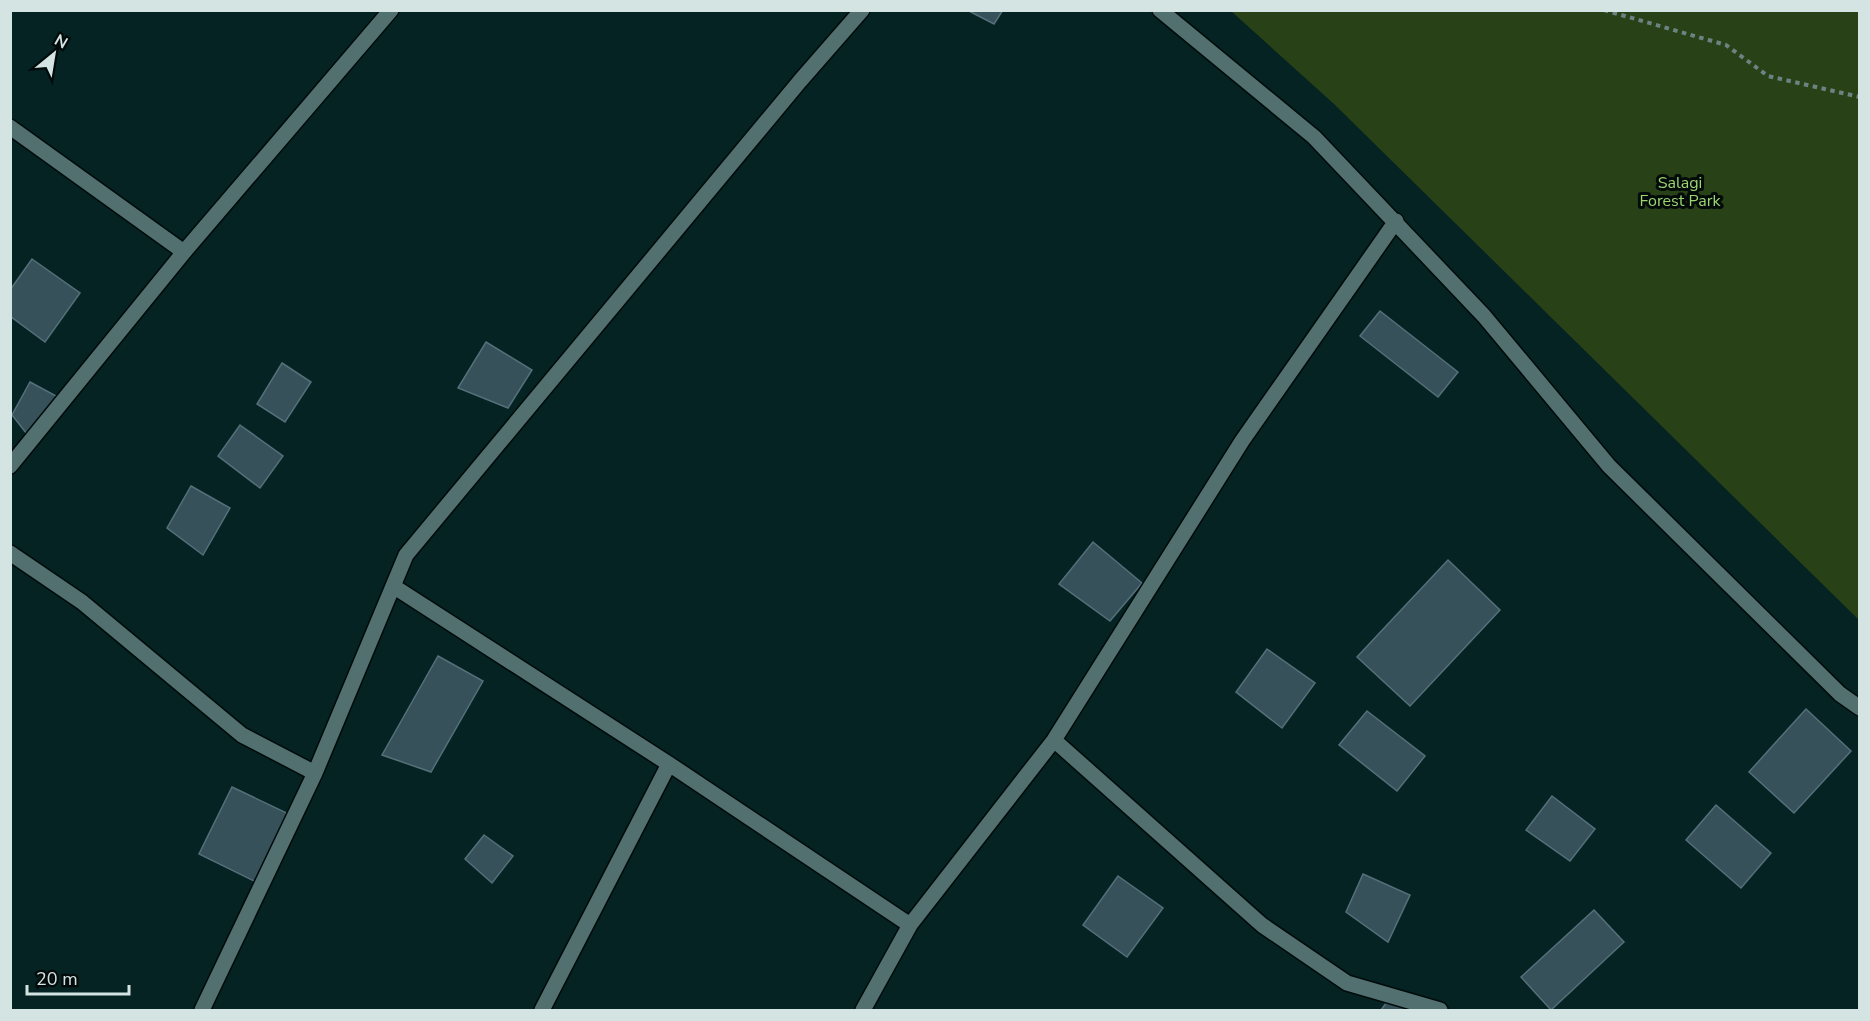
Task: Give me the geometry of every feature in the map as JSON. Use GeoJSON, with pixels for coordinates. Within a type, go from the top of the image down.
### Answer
{"type":"FeatureCollection","features":[{"type":"Feature","properties":{"kind":"street"},"geometry":{"type":"LineString","coordinates":[[10,466],[184,252],[391,10]]}},
{"type":"Feature","properties":{"kind":"street"},"geometry":{"type":"LineString","coordinates":[[201,1011],[315,773],[406,555],[800,81],[862,10]]}},
{"type":"Feature","properties":{"kind":"street"},"geometry":{"type":"LineString","coordinates":[[1160,10],[1314,137],[1484,316],[1610,466],[1840,694],[1860,708]]}},
{"type":"Feature","properties":{"kind":"street"},"geometry":{"type":"LineString","coordinates":[[10,127],[184,252]]}},
{"type":"Feature","properties":{"kind":"street"},"geometry":{"type":"LineString","coordinates":[[863,1011],[910,925],[1054,740],[1242,441],[1396,221]]}},
{"type":"Feature","properties":{"kind":"street"},"geometry":{"type":"LineString","coordinates":[[10,553],[82,602],[242,735],[315,773]]}},
{"type":"Feature","properties":{"kind":"street"},"geometry":{"type":"LineString","coordinates":[[393,586],[669,764],[910,925]]}},
{"type":"Feature","properties":{"kind":"street"},"geometry":{"type":"LineString","coordinates":[[1054,740],[1263,925],[1347,982],[1440,1011]]}},
{"type":"Feature","properties":{"kind":"street"},"geometry":{"type":"LineString","coordinates":[[542,1011],[669,764]]}},
{"type":"Feature","properties":{"kind":"path"},"geometry":{"type":"LineString","coordinates":[[1604,10],[1726,45],[1768,76],[1860,97]]}},
{"type":"Feature","properties":{"kind":"green space","name":"Salagi Forest Park"},"geometry":{"type":"Polygon","coordinates":[[[1231,11],[1859,11],[1859,620],[1334,104],[1231,11]]]}},
{"type":"Feature","properties":{"kind":"building"},"geometry":{"type":"Polygon","coordinates":[[[967,10],[1003,10],[994,24],[967,10]]]}},
{"type":"Feature","properties":{"kind":"building"},"geometry":{"type":"Polygon","coordinates":[[[32,259],[80,293],[45,342],[10,316],[10,290],[32,259]]]}},
{"type":"Feature","properties":{"kind":"building"},"geometry":{"type":"Polygon","coordinates":[[[1380,311],[1458,372],[1438,397],[1360,336],[1380,311]]]}},
{"type":"Feature","properties":{"kind":"building"},"geometry":{"type":"Polygon","coordinates":[[[486,342],[532,370],[508,408],[458,388],[486,342]]]}},
{"type":"Feature","properties":{"kind":"building"},"geometry":{"type":"Polygon","coordinates":[[[282,363],[311,382],[285,422],[257,404],[282,363]]]}},
{"type":"Feature","properties":{"kind":"building"},"geometry":{"type":"Polygon","coordinates":[[[30,382],[58,397],[34,443],[12,415],[30,382]]]}},
{"type":"Feature","properties":{"kind":"building"},"geometry":{"type":"Polygon","coordinates":[[[240,425],[283,456],[260,488],[218,456],[240,425]]]}},
{"type":"Feature","properties":{"kind":"building"},"geometry":{"type":"Polygon","coordinates":[[[191,486],[230,508],[203,555],[167,528],[191,486]]]}},
{"type":"Feature","properties":{"kind":"building"},"geometry":{"type":"Polygon","coordinates":[[[1093,542],[1142,583],[1110,621],[1059,584],[1093,542]]]}},
{"type":"Feature","properties":{"kind":"building"},"geometry":{"type":"Polygon","coordinates":[[[1448,560],[1500,610],[1410,706],[1357,657],[1448,560]]]}},
{"type":"Feature","properties":{"kind":"building"},"geometry":{"type":"Polygon","coordinates":[[[1267,649],[1315,683],[1282,728],[1236,692],[1267,649]]]}},
{"type":"Feature","properties":{"kind":"building"},"geometry":{"type":"Polygon","coordinates":[[[438,656],[483,681],[431,772],[382,755],[438,656]]]}},
{"type":"Feature","properties":{"kind":"building"},"geometry":{"type":"Polygon","coordinates":[[[1806,709],[1851,751],[1794,813],[1749,772],[1806,709]]]}},
{"type":"Feature","properties":{"kind":"building"},"geometry":{"type":"Polygon","coordinates":[[[1367,711],[1425,756],[1397,791],[1339,745],[1367,711]]]}},
{"type":"Feature","properties":{"kind":"building"},"geometry":{"type":"Polygon","coordinates":[[[232,787],[293,816],[260,884],[199,854],[232,787]]]}},
{"type":"Feature","properties":{"kind":"building"},"geometry":{"type":"Polygon","coordinates":[[[1552,796],[1595,829],[1570,861],[1526,830],[1552,796]]]}},
{"type":"Feature","properties":{"kind":"building"},"geometry":{"type":"Polygon","coordinates":[[[1716,805],[1771,853],[1741,888],[1686,840],[1716,805]]]}},
{"type":"Feature","properties":{"kind":"building"},"geometry":{"type":"Polygon","coordinates":[[[484,835],[513,856],[492,883],[465,859],[484,835]]]}},
{"type":"Feature","properties":{"kind":"building"},"geometry":{"type":"Polygon","coordinates":[[[1363,874],[1410,895],[1388,942],[1346,912],[1363,874]]]}},
{"type":"Feature","properties":{"kind":"building"},"geometry":{"type":"Polygon","coordinates":[[[1118,876],[1163,908],[1127,957],[1083,925],[1118,876]]]}},
{"type":"Feature","properties":{"kind":"building"},"geometry":{"type":"Polygon","coordinates":[[[1594,910],[1624,942],[1551,1010],[1521,977],[1594,910]]]}},
{"type":"Feature","properties":{"kind":"building"},"geometry":{"type":"Polygon","coordinates":[[[1392,995],[1414,1010],[1381,1010],[1392,995]]]}}]}
